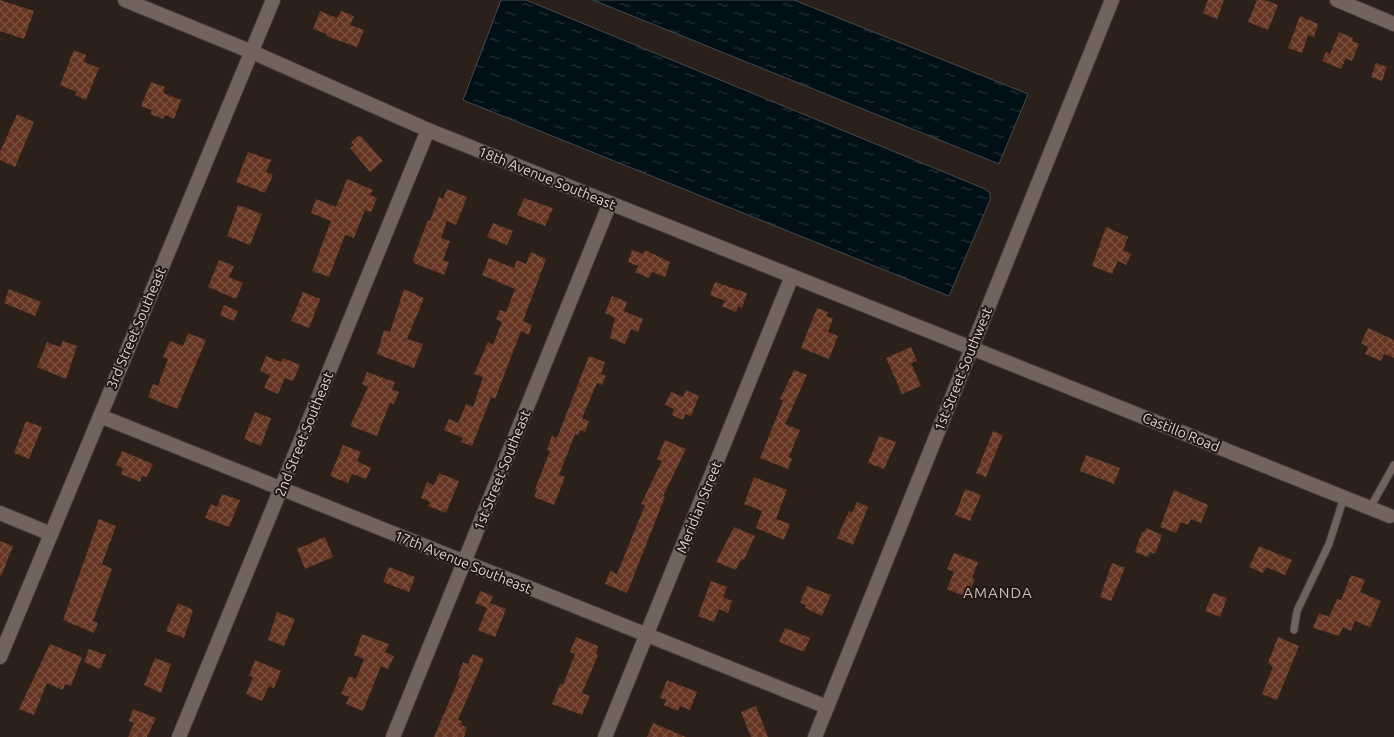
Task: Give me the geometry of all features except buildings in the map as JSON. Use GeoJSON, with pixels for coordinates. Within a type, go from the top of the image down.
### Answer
{"type":"FeatureCollection","features":[{"type":"Feature","properties":{"kind":"street","name":"18th Avenue Southeast"},"geometry":{"type":"LineString","coordinates":[[125,0],[252,52],[428,130],[972,348]]}},
{"type":"Feature","properties":{"kind":"street","name":"3rd Street Southeast"},"geometry":{"type":"LineString","coordinates":[[0,657],[273,0]]}},
{"type":"Feature","properties":{"kind":"street","name":"1st Street Southwest"},"geometry":{"type":"LineString","coordinates":[[815,737],[1112,0]]}},
{"type":"Feature","properties":{"kind":"street"},"geometry":{"type":"LineString","coordinates":[[1337,0],[1394,24]]}},
{"type":"Feature","properties":{"kind":"street","name":"2nd Street Southeast"},"geometry":{"type":"LineString","coordinates":[[179,737],[428,130]]}},
{"type":"Feature","properties":{"kind":"street","name":"1st Street Southeast"},"geometry":{"type":"LineString","coordinates":[[393,737],[610,203]]}},
{"type":"Feature","properties":{"kind":"street","name":"Meridian Street"},"geometry":{"type":"LineString","coordinates":[[605,737],[792,276]]}},
{"type":"Feature","properties":{"kind":"street","name":"Castillo Road"},"geometry":{"type":"LineString","coordinates":[[972,348],[1392,516]]}},
{"type":"Feature","properties":{"kind":"street","name":"17th Avenue Southeast"},"geometry":{"type":"LineString","coordinates":[[100,416],[827,707]]}},
{"type":"Feature","properties":{"kind":"street"},"geometry":{"type":"LineString","coordinates":[[0,513],[51,534]]}},
{"type":"Feature","properties":{"kind":"lane"},"geometry":{"type":"LineString","coordinates":[[1370,508],[1394,465]]}},
{"type":"Feature","properties":{"kind":"lane"},"geometry":{"type":"LineString","coordinates":[[1294,630],[1297,611],[1329,544],[1344,497]]}},
{"type":"Feature","properties":{"kind":"water"},"geometry":{"type":"Polygon","coordinates":[[[501,0],[526,0],[985,189],[990,193],[990,200],[949,296],[463,100],[501,0]]]}},
{"type":"Feature","properties":{"kind":"water"},"geometry":{"type":"Polygon","coordinates":[[[593,0],[794,0],[1028,94],[999,164],[593,0]]]}},
{"type":"Feature","properties":{"kind":"district","name":"AMANDA"},"geometry":{"type":"Point","coordinates":[998,592]}}]}
